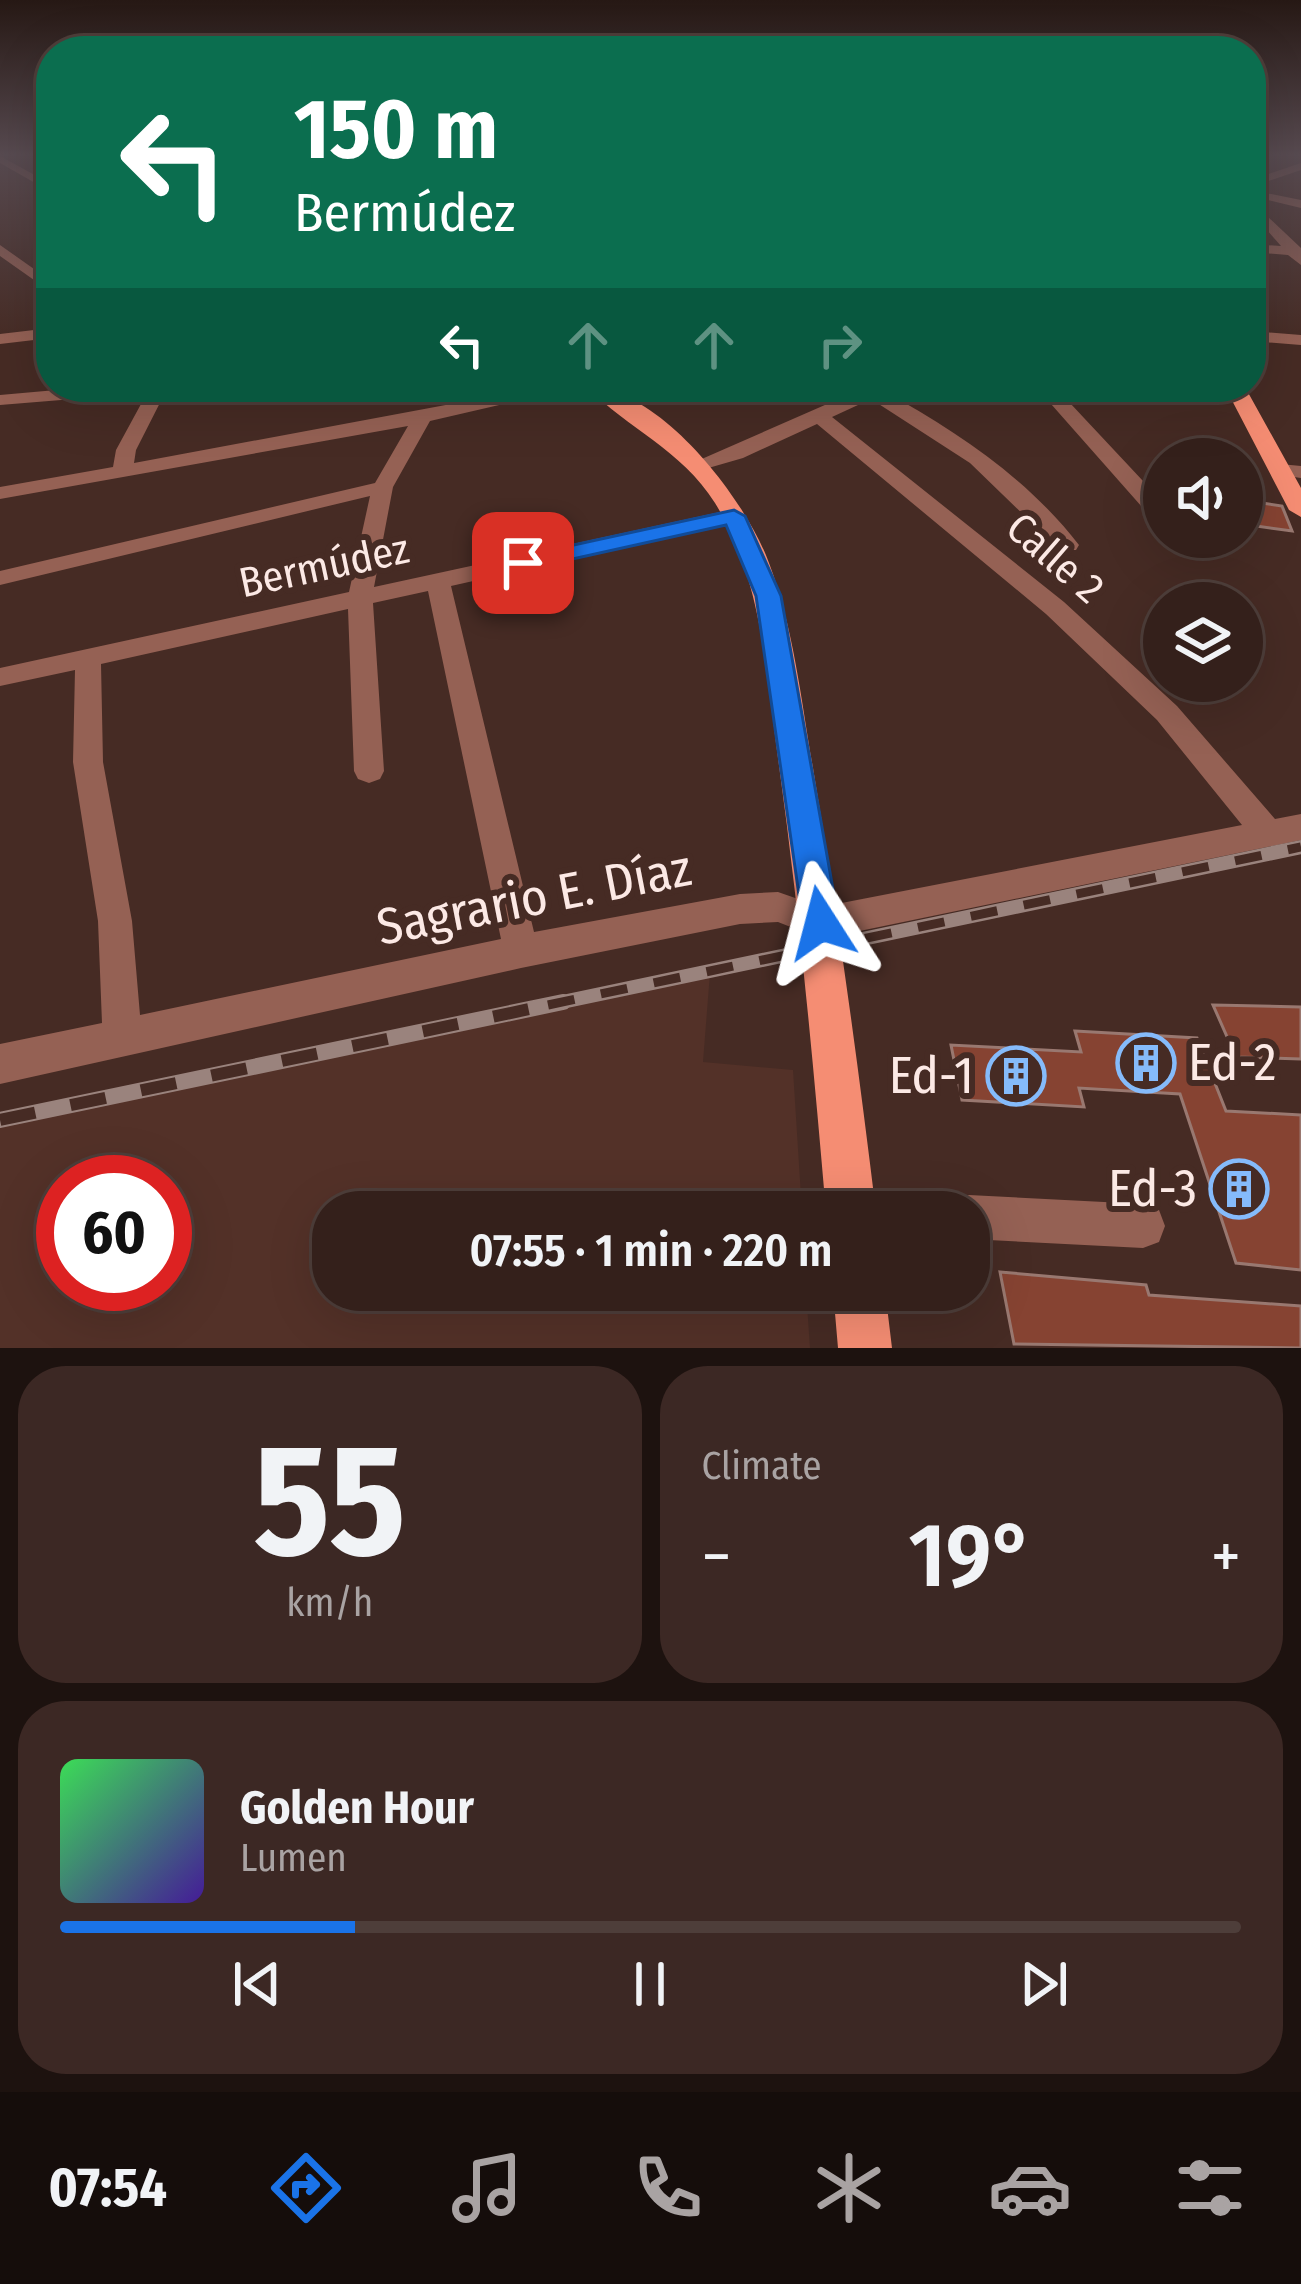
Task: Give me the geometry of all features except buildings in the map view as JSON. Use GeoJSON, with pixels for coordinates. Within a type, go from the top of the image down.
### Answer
{"type":"FeatureCollection","features":[{"type":"Feature","properties":{"kind":"main road"},"geometry":{"type":"LineString","coordinates":[[621,402],[698,465],[734,516],[769,596],[821,923],[849,1191]]}},
{"type":"Feature","properties":{"kind":"main road"},"geometry":{"type":"LineString","coordinates":[[1245,402],[1291,471],[1301,510]]}},
{"type":"Feature","properties":{"kind":"main road"},"geometry":{"type":"LineString","coordinates":[[861,1311],[865,1348]]}},
{"type":"Feature","properties":{"kind":"street"},"geometry":{"type":"LineString","coordinates":[[1266,221],[1298,255]]}},
{"type":"Feature","properties":{"kind":"street"},"geometry":{"type":"LineString","coordinates":[[0,249],[36,278]]}},
{"type":"Feature","properties":{"kind":"street"},"geometry":{"type":"LineString","coordinates":[[1266,250],[1298,255]]}},
{"type":"Feature","properties":{"kind":"street"},"geometry":{"type":"LineString","coordinates":[[0,277],[36,269]]}},
{"type":"Feature","properties":{"kind":"street"},"geometry":{"type":"LineString","coordinates":[[0,339],[36,335]]}},
{"type":"Feature","properties":{"kind":"street"},"geometry":{"type":"LineString","coordinates":[[1266,337],[1301,340]]}},
{"type":"Feature","properties":{"kind":"street"},"geometry":{"type":"LineString","coordinates":[[0,400],[36,397]]}},
{"type":"Feature","properties":{"kind":"street"},"geometry":{"type":"LineString","coordinates":[[123,471],[126,450],[150,402]]}},
{"type":"Feature","properties":{"kind":"street"},"geometry":{"type":"LineString","coordinates":[[0,493],[497,402]]}},
{"type":"Feature","properties":{"kind":"street"},"geometry":{"type":"LineString","coordinates":[[698,465],[736,454],[849,402]]}},
{"type":"Feature","properties":{"kind":"street"},"geometry":{"type":"LineString","coordinates":[[896,402],[1011,483],[1068,545]]}},
{"type":"Feature","properties":{"kind":"street"},"geometry":{"type":"LineString","coordinates":[[1059,402],[1143,494]]}},
{"type":"Feature","properties":{"kind":"street","name":"Calle 2"},"geometry":{"type":"LineString","coordinates":[[819,416],[958,525],[1071,623],[1284,830]]}},
{"type":"Feature","properties":{"kind":"street"},"geometry":{"type":"LineString","coordinates":[[368,771],[360,598],[383,487],[422,418]]}},
{"type":"Feature","properties":{"kind":"street"},"geometry":{"type":"LineString","coordinates":[[0,578],[65,558],[383,487]]}},
{"type":"Feature","properties":{"kind":"street","name":"Bermúdez"},"geometry":{"type":"LineString","coordinates":[[0,677],[734,516]]}},
{"type":"Feature","properties":{"kind":"street"},"geometry":{"type":"LineString","coordinates":[[438,581],[521,950]]}},
{"type":"Feature","properties":{"kind":"street"},"geometry":{"type":"LineString","coordinates":[[88,658],[88,762],[115,921],[122,1037]]}},
{"type":"Feature","properties":{"kind":"street","name":"Sagrario E. Díaz"},"geometry":{"type":"LineString","coordinates":[[0,1064],[521,950],[740,909],[778,908],[821,923],[1284,830]]}},
{"type":"Feature","properties":{"kind":"street"},"geometry":{"type":"LineString","coordinates":[[990,1218],[1143,1226]]}},
{"type":"Feature","properties":{"kind":"shaded area"},"geometry":{"type":"Polygon","coordinates":[[[710,973],[703,1062],[793,1070],[801,1191],[312,1191],[312,1311],[807,1311],[810,1348],[0,1348],[0,1127],[710,973]]]}},
{"type":"Feature","properties":{"kind":"railway"},"geometry":{"type":"LineString","coordinates":[[548,1005],[1301,847]]}},
{"type":"Feature","properties":{"kind":"railway"},"geometry":{"type":"LineString","coordinates":[[0,1120],[563,1002]]}},
{"type":"Feature","properties":{"kind":"place","name":"Ed-2"},"geometry":{"type":"Point","coordinates":[1146,1063]}},
{"type":"Feature","properties":{"kind":"place","name":"Ed-1"},"geometry":{"type":"Point","coordinates":[1016,1076]}},
{"type":"Feature","properties":{"kind":"place","name":"Ed-3"},"geometry":{"type":"Point","coordinates":[1239,1189]}},
{"type":"Feature","properties":{"kind":"route"},"geometry":{"type":"LineString","coordinates":[[523,563],[734,516],[769,596],[821,923]]}}]}
